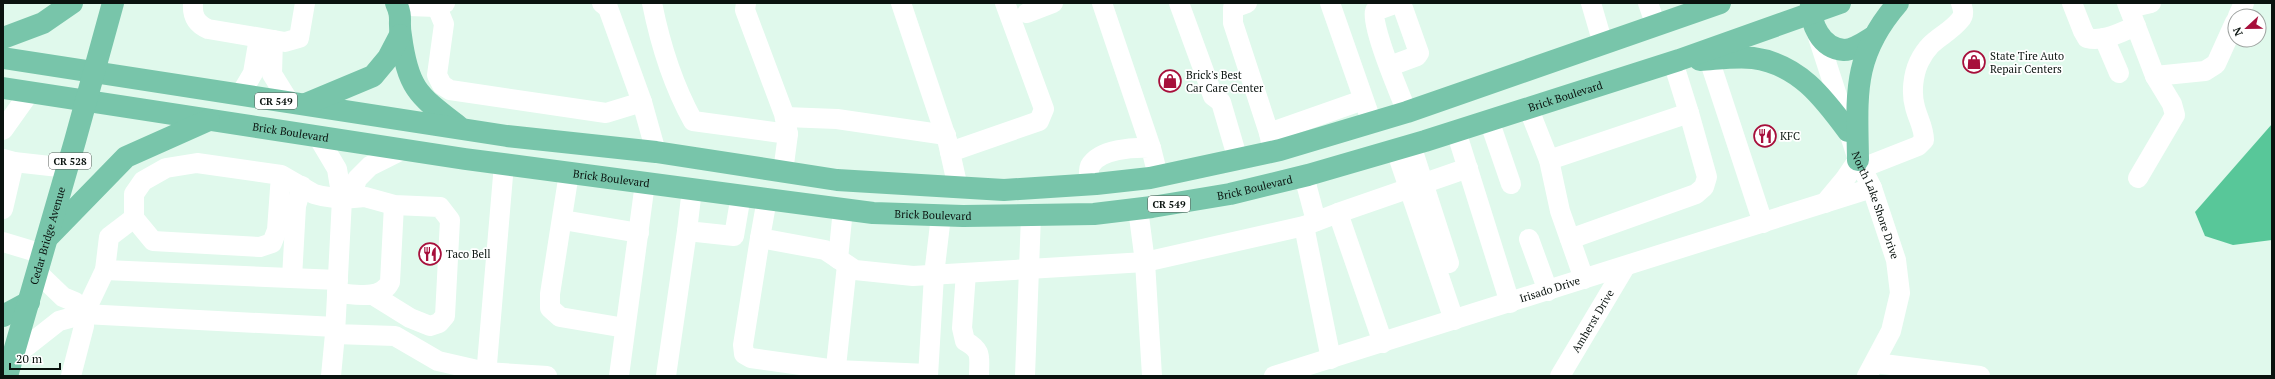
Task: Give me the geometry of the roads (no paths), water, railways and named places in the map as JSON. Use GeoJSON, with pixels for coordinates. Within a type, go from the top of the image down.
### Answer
{"type":"FeatureCollection","features":[{"type":"Feature","properties":{"kind":"main road"},"geometry":{"type":"LineString","coordinates":[[3,38],[43,23],[72,3]]}},
{"type":"Feature","properties":{"kind":"main road","name":"Cedar Bridge Avenue"},"geometry":{"type":"LineString","coordinates":[[10,367],[68,168],[85,101],[113,3]]}},
{"type":"Feature","properties":{"kind":"main road","name":"CR 549"},"geometry":{"type":"LineString","coordinates":[[3,58],[507,136],[656,152],[837,180],[1004,190],[1089,185],[1158,176],[1238,160],[1271,143],[1372,123],[1407,112],[1720,3]]}},
{"type":"Feature","properties":{"kind":"main road","name":"Brick Boulevard"},"geometry":{"type":"LineString","coordinates":[[3,88],[402,150],[873,213],[941,216],[1094,214],[1138,209],[1230,194],[1304,176],[1456,131],[1813,17],[1840,3]]}},
{"type":"Feature","properties":{"kind":"main road"},"geometry":{"type":"LineString","coordinates":[[1860,164],[1857,96],[1863,62],[1873,37],[1898,3]]}},
{"type":"Feature","properties":{"kind":"main road"},"geometry":{"type":"LineString","coordinates":[[297,104],[373,76],[388,58],[403,12]]}},
{"type":"Feature","properties":{"kind":"main road"},"geometry":{"type":"LineString","coordinates":[[403,12],[407,69],[418,92],[460,128]]}},
{"type":"Feature","properties":{"kind":"main road"},"geometry":{"type":"LineString","coordinates":[[1813,17],[1827,43],[1845,50],[1858,46],[1873,37]]}},
{"type":"Feature","properties":{"kind":"main road"},"geometry":{"type":"LineString","coordinates":[[1676,61],[1753,58],[1782,67],[1800,77],[1821,95],[1848,130]]}},
{"type":"Feature","properties":{"kind":"main road"},"geometry":{"type":"LineString","coordinates":[[43,254],[126,157],[209,120]]}},
{"type":"Feature","properties":{"kind":"main road"},"geometry":{"type":"LineString","coordinates":[[3,316],[28,302]]}},
{"type":"Feature","properties":{"kind":"street"},"geometry":{"type":"LineString","coordinates":[[193,3],[194,17],[200,26],[208,29],[286,42],[299,38],[305,3]]}},
{"type":"Feature","properties":{"kind":"street"},"geometry":{"type":"LineString","coordinates":[[602,3],[608,8],[642,102],[656,152]]}},
{"type":"Feature","properties":{"kind":"street"},"geometry":{"type":"LineString","coordinates":[[652,3],[656,24],[681,99],[693,121],[786,126],[837,119],[948,143],[1038,121],[1044,109],[1005,3]]}},
{"type":"Feature","properties":{"kind":"street"},"geometry":{"type":"LineString","coordinates":[[746,3],[745,10],[786,126],[783,172]]}},
{"type":"Feature","properties":{"kind":"street"},"geometry":{"type":"LineString","coordinates":[[901,3],[948,143],[958,188]]}},
{"type":"Feature","properties":{"kind":"street"},"geometry":{"type":"LineString","coordinates":[[1027,13],[1053,3]]}},
{"type":"Feature","properties":{"kind":"street"},"geometry":{"type":"LineString","coordinates":[[1102,3],[1151,148],[1158,176]]}},
{"type":"Feature","properties":{"kind":"street"},"geometry":{"type":"LineString","coordinates":[[1179,3],[1213,96],[1221,102],[1238,160]]}},
{"type":"Feature","properties":{"kind":"street"},"geometry":{"type":"LineString","coordinates":[[1247,3],[1233,8],[1233,24],[1271,143],[1363,100]]}},
{"type":"Feature","properties":{"kind":"street"},"geometry":{"type":"LineString","coordinates":[[1330,3],[1372,123]]}},
{"type":"Feature","properties":{"kind":"street"},"geometry":{"type":"LineString","coordinates":[[1390,66],[1417,56],[1419,53],[1403,8],[1398,3],[1375,11],[1373,16],[1390,66],[1407,112]]}},
{"type":"Feature","properties":{"kind":"street"},"geometry":{"type":"LineString","coordinates":[[1591,3],[1603,44]]}},
{"type":"Feature","properties":{"kind":"street"},"geometry":{"type":"LineString","coordinates":[[1648,3],[1656,26]]}},
{"type":"Feature","properties":{"kind":"street"},"geometry":{"type":"LineString","coordinates":[[1825,203],[1860,164],[1918,146],[1924,140],[1924,132],[1912,94],[1914,78],[1919,63],[1934,40],[1961,20],[1964,13],[1961,3]]}},
{"type":"Feature","properties":{"kind":"street"},"geometry":{"type":"LineString","coordinates":[[2072,3],[2087,38],[2094,40],[2104,38],[2131,12],[2151,3]]}},
{"type":"Feature","properties":{"kind":"street"},"geometry":{"type":"LineString","coordinates":[[403,12],[441,5],[444,24],[437,75],[442,85],[450,90],[606,113],[642,102]]}},
{"type":"Feature","properties":{"kind":"street"},"geometry":{"type":"LineString","coordinates":[[2131,12],[2155,76],[2172,104],[2176,116],[2138,178]]}},
{"type":"Feature","properties":{"kind":"street","name":"North Lake Shore Drive"},"geometry":{"type":"LineString","coordinates":[[1813,17],[1848,130],[1860,164],[1872,188],[1896,260],[1900,293],[1891,331],[1871,370]]}},
{"type":"Feature","properties":{"kind":"street"},"geometry":{"type":"LineString","coordinates":[[2104,38],[2119,74]]}},
{"type":"Feature","properties":{"kind":"street"},"geometry":{"type":"LineString","coordinates":[[240,95],[253,73],[266,39]]}},
{"type":"Feature","properties":{"kind":"street"},"geometry":{"type":"LineString","coordinates":[[266,39],[272,74],[297,104]]}},
{"type":"Feature","properties":{"kind":"street"},"geometry":{"type":"LineString","coordinates":[[2155,76],[2205,70],[2216,64],[2227,40]]}},
{"type":"Feature","properties":{"kind":"street"},"geometry":{"type":"LineString","coordinates":[[1709,59],[1763,223]]}},
{"type":"Feature","properties":{"kind":"street"},"geometry":{"type":"LineString","coordinates":[[1570,239],[1696,194],[1704,187],[1707,177],[1676,61]]}},
{"type":"Feature","properties":{"kind":"street"},"geometry":{"type":"LineString","coordinates":[[3,130],[30,92]]}},
{"type":"Feature","properties":{"kind":"street"},"geometry":{"type":"LineString","coordinates":[[1528,107],[1549,160],[1560,211],[1584,280]]}},
{"type":"Feature","properties":{"kind":"street"},"geometry":{"type":"LineString","coordinates":[[1549,160],[1690,113]]}},
{"type":"Feature","properties":{"kind":"street"},"geometry":{"type":"LineString","coordinates":[[1489,120],[1511,184]]}},
{"type":"Feature","properties":{"kind":"street"},"geometry":{"type":"LineString","coordinates":[[1456,131],[1510,303]]}},
{"type":"Feature","properties":{"kind":"street"},"geometry":{"type":"LineString","coordinates":[[318,137],[337,169],[342,199],[335,331],[331,376]]}},
{"type":"Feature","properties":{"kind":"street"},"geometry":{"type":"LineString","coordinates":[[1089,185],[1089,168],[1094,160],[1102,155],[1133,147],[1151,148]]}},
{"type":"Feature","properties":{"kind":"street"},"geometry":{"type":"LineString","coordinates":[[1404,147],[1460,318]]}},
{"type":"Feature","properties":{"kind":"street"},"geometry":{"type":"LineString","coordinates":[[342,199],[354,189],[357,179],[370,166],[402,150]]}},
{"type":"Feature","properties":{"kind":"street"},"geometry":{"type":"LineString","coordinates":[[3,209],[8,161],[68,168]]}},
{"type":"Feature","properties":{"kind":"street"},"geometry":{"type":"LineString","coordinates":[[105,270],[292,278],[373,295],[410,318],[430,326],[439,323],[445,316],[450,220],[440,207],[394,205],[365,197],[342,199],[314,194],[281,175],[197,163],[166,168],[147,178],[137,189],[133,200],[134,218],[153,241],[260,247],[272,243],[277,230],[281,175]]}},
{"type":"Feature","properties":{"kind":"street"},"geometry":{"type":"LineString","coordinates":[[486,374],[504,164]]}},
{"type":"Feature","properties":{"kind":"street"},"geometry":{"type":"LineString","coordinates":[[760,238],[825,250],[855,270],[913,276],[1145,262],[1310,223],[1468,168]]}},
{"type":"Feature","properties":{"kind":"street"},"geometry":{"type":"LineString","coordinates":[[569,173],[563,220],[550,294],[550,308],[560,317],[625,328]]}},
{"type":"Feature","properties":{"kind":"street"},"geometry":{"type":"LineString","coordinates":[[1304,176],[1331,359]]}},
{"type":"Feature","properties":{"kind":"street"},"geometry":{"type":"LineString","coordinates":[[619,376],[645,183]]}},
{"type":"Feature","properties":{"kind":"street"},"geometry":{"type":"LineString","coordinates":[[292,278],[296,206],[302,186]]}},
{"type":"Feature","properties":{"kind":"street","name":"Irisado Drive"},"geometry":{"type":"LineString","coordinates":[[1274,376],[1584,280],[1872,188]]}},
{"type":"Feature","properties":{"kind":"street"},"geometry":{"type":"LineString","coordinates":[[666,376],[692,189]]}},
{"type":"Feature","properties":{"kind":"street"},"geometry":{"type":"LineString","coordinates":[[687,231],[734,236],[741,196]]}},
{"type":"Feature","properties":{"kind":"street"},"geometry":{"type":"LineString","coordinates":[[767,199],[743,345],[744,354],[751,358],[835,373],[928,375],[934,275],[941,216]]}},
{"type":"Feature","properties":{"kind":"street"},"geometry":{"type":"LineString","coordinates":[[373,295],[387,288],[390,282],[394,205]]}},
{"type":"Feature","properties":{"kind":"street"},"geometry":{"type":"LineString","coordinates":[[835,373],[843,262],[843,209]]}},
{"type":"Feature","properties":{"kind":"street"},"geometry":{"type":"LineString","coordinates":[[1138,209],[1145,262],[1152,376]]}},
{"type":"Feature","properties":{"kind":"street"},"geometry":{"type":"LineString","coordinates":[[1338,213],[1383,343]]}},
{"type":"Feature","properties":{"kind":"street"},"geometry":{"type":"LineString","coordinates":[[1025,376],[1031,215]]}},
{"type":"Feature","properties":{"kind":"street"},"geometry":{"type":"LineString","coordinates":[[71,376],[84,326],[84,314],[105,270],[109,237],[134,218]]}},
{"type":"Feature","properties":{"kind":"street"},"geometry":{"type":"LineString","coordinates":[[563,220],[639,233]]}},
{"type":"Feature","properties":{"kind":"street"},"geometry":{"type":"LineString","coordinates":[[1530,239],[1548,291]]}},
{"type":"Feature","properties":{"kind":"street"},"geometry":{"type":"LineString","coordinates":[[3,242],[43,254],[63,297],[75,302],[84,314]]}},
{"type":"Feature","properties":{"kind":"street","name":"Amherst Drive"},"geometry":{"type":"LineString","coordinates":[[1560,376],[1625,267]]}},
{"type":"Feature","properties":{"kind":"street"},"geometry":{"type":"LineString","coordinates":[[966,273],[962,328],[965,341],[976,347],[980,353],[979,376]]}},
{"type":"Feature","properties":{"kind":"street"},"geometry":{"type":"LineString","coordinates":[[10,367],[59,320],[84,314],[395,336],[438,360],[486,374],[547,376]]}},
{"type":"Feature","properties":{"kind":"street"},"geometry":{"type":"LineString","coordinates":[[1871,370],[1980,376]]}},
{"type":"Feature","properties":{"kind":"place","name":"State Tire Auto Repair Centers"},"geometry":{"type":"Point","coordinates":[1974,62]}},
{"type":"Feature","properties":{"kind":"place","name":"Brick's Best Car Care Center"},"geometry":{"type":"Point","coordinates":[1170,81]}},
{"type":"Feature","properties":{"kind":"place","name":"KFC"},"geometry":{"type":"Point","coordinates":[1765,136]}},
{"type":"Feature","properties":{"kind":"place","name":"Taco Bell"},"geometry":{"type":"Point","coordinates":[430,254]}}]}
